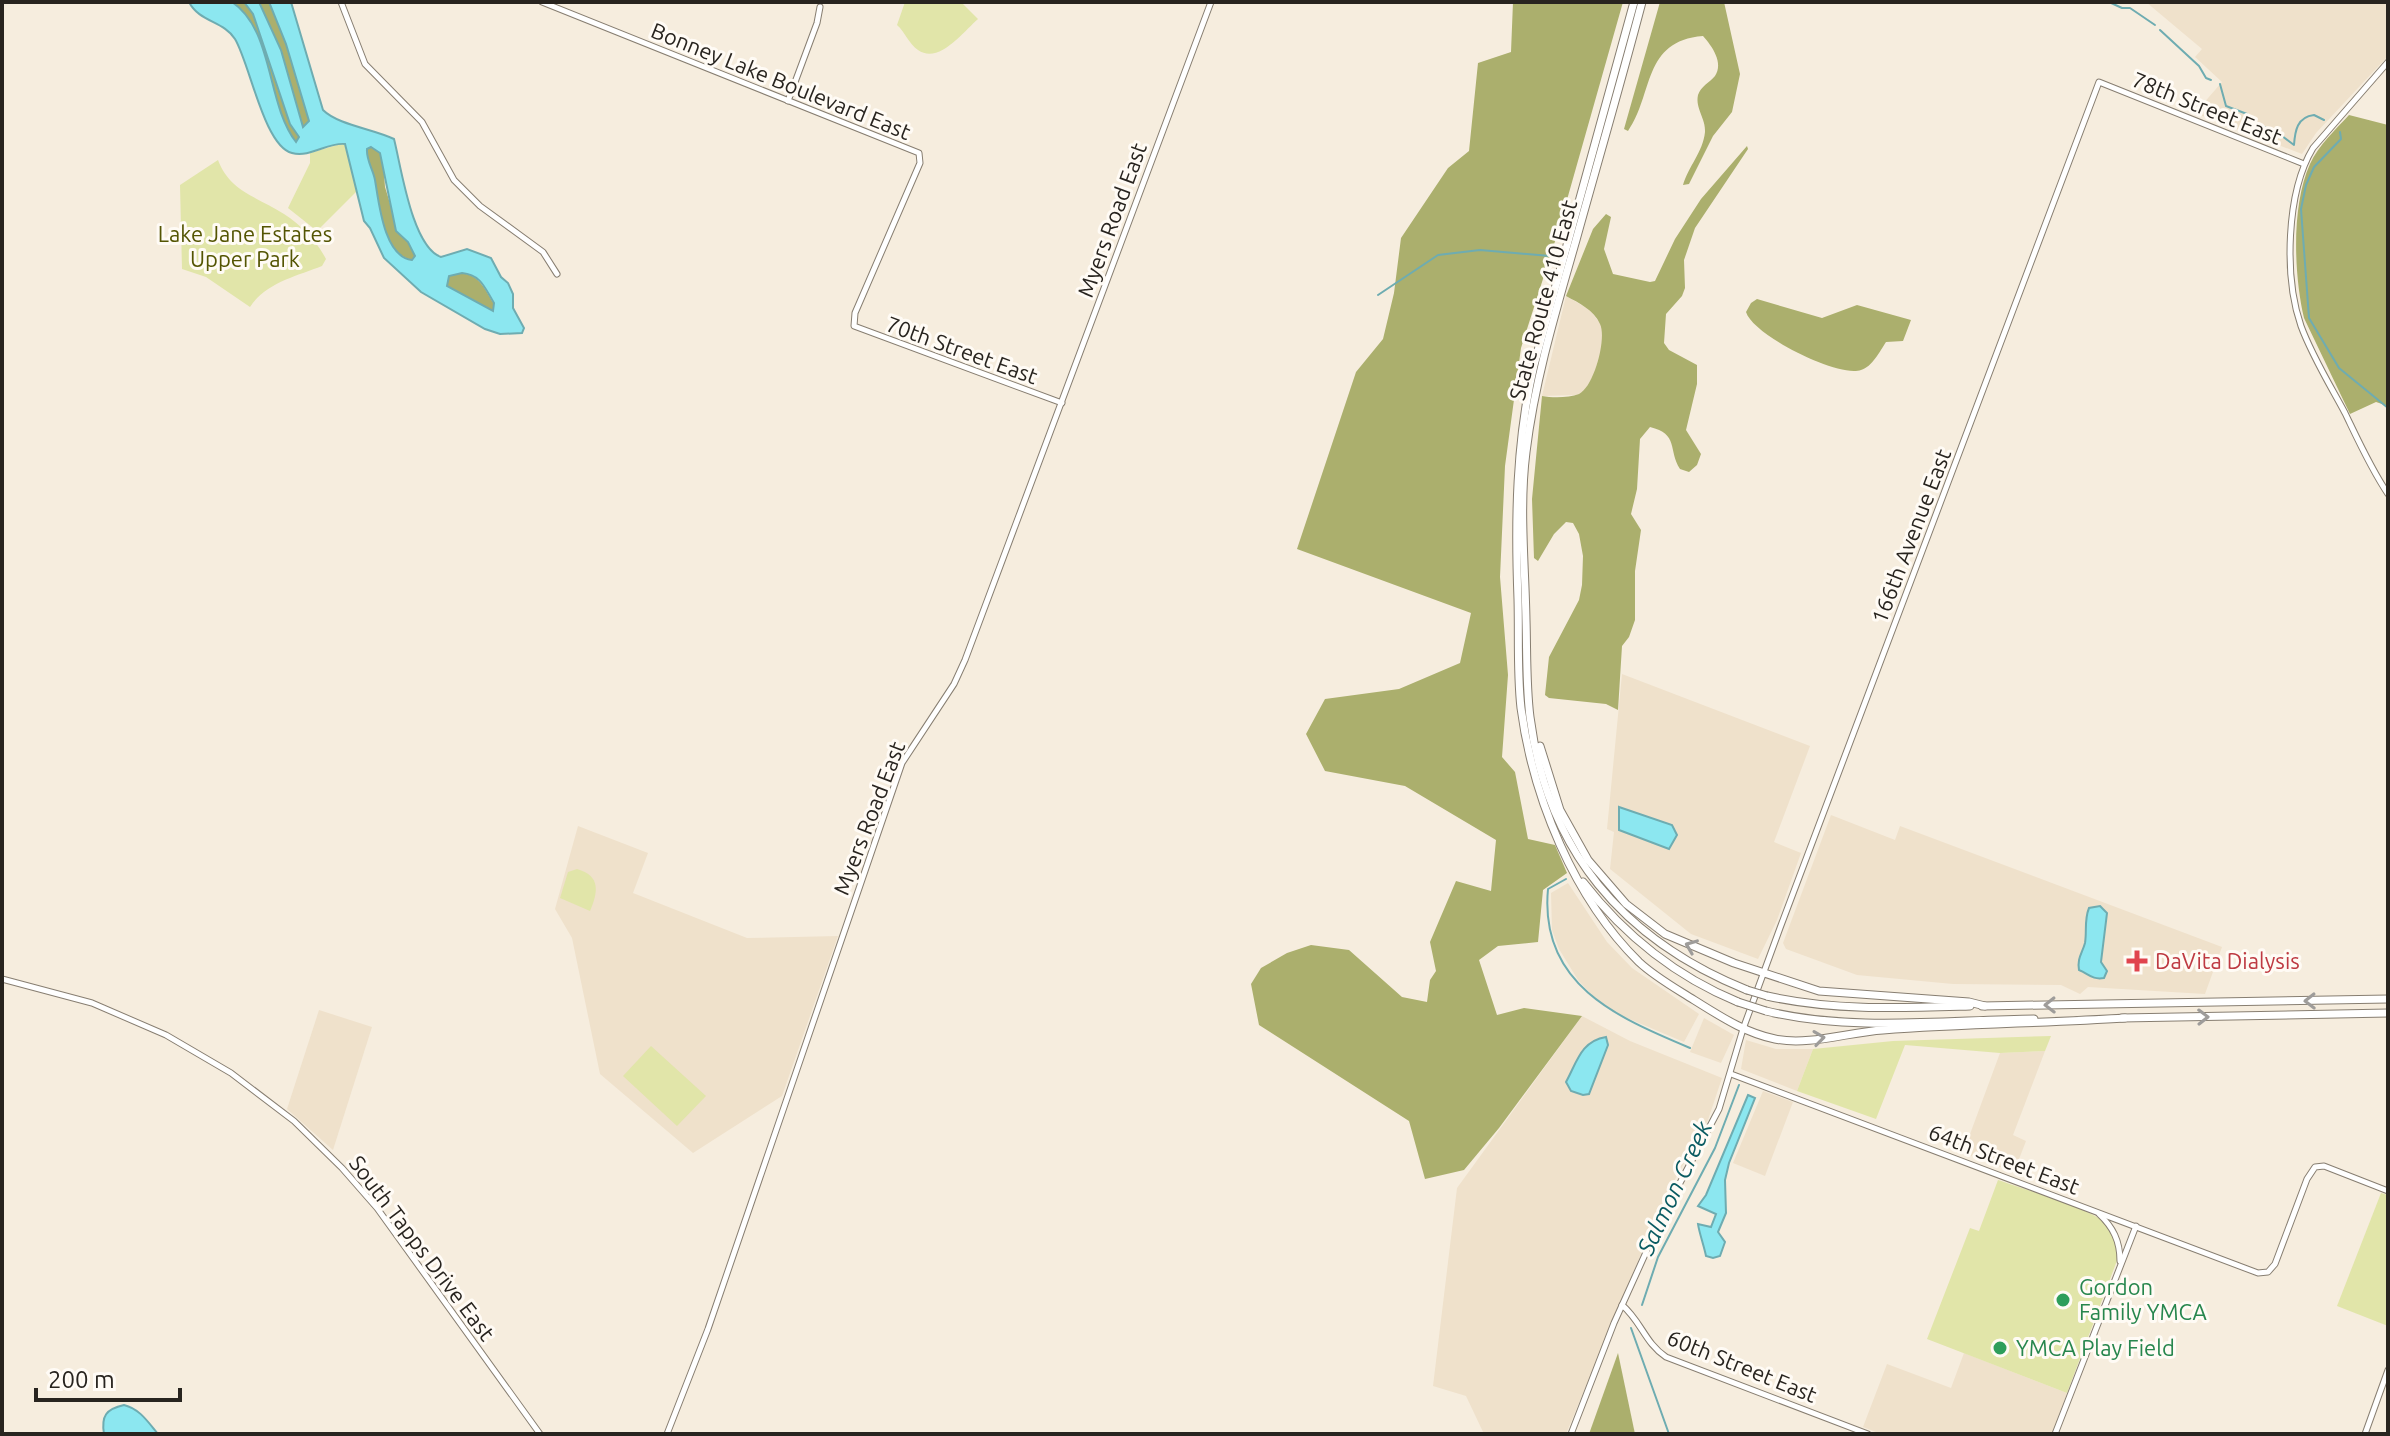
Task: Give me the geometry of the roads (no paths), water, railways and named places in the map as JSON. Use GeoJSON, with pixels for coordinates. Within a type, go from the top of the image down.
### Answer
{"type":"FeatureCollection","features":[{"type":"Feature","properties":{"kind":"highway","name":"State Route 410 East"},"geometry":{"type":"LineString","coordinates":[[1522,613],[1516,495],[1528,390],[1634,2]]}},
{"type":"Feature","properties":{"kind":"highway","name":"State Route 410 East"},"geometry":{"type":"LineString","coordinates":[[1522,613],[1523,486],[1534,398],[1642,2]]}},
{"type":"Feature","properties":{"kind":"highway"},"geometry":{"type":"LineString","coordinates":[[1522,613],[1535,723],[1546,771],[1569,829],[1588,860],[1626,904],[1665,934],[1819,991],[1969,1002],[1985,1006]]}},
{"type":"Feature","properties":{"kind":"highway"},"geometry":{"type":"LineString","coordinates":[[1522,613],[1521,704],[1543,804],[1593,904],[1641,964],[1664,982],[1743,1029],[1790,1041],[1881,1030],[2125,1018]]}},
{"type":"Feature","properties":{"kind":"highway"},"geometry":{"type":"LineString","coordinates":[[1527,653],[1530,718],[1543,779],[1560,824],[1589,876],[1623,914],[1654,939],[1692,964],[1747,990],[1795,1002],[1841,1007],[2388,999]]}},
{"type":"Feature","properties":{"kind":"highway"},"geometry":{"type":"LineString","coordinates":[[1569,860],[1596,897],[1646,949],[1690,979],[1738,1002],[1766,1011],[1826,1020],[1871,1022],[2388,1013]]}},
{"type":"Feature","properties":{"kind":"street"},"geometry":{"type":"LineString","coordinates":[[341,2],[365,64],[422,122],[454,180],[480,206],[543,252],[557,274]]}},
{"type":"Feature","properties":{"kind":"street","name":"Bonney Lake Boulevard East"},"geometry":{"type":"LineString","coordinates":[[542,2],[919,153],[920,163],[853,324]]}},
{"type":"Feature","properties":{"kind":"street","name":"Myers Road East"},"geometry":{"type":"LineString","coordinates":[[667,1434],[708,1329],[902,763],[913,742],[947,695],[965,660],[1211,2]]}},
{"type":"Feature","properties":{"kind":"street"},"geometry":{"type":"LineString","coordinates":[[788,101],[820,7]]}},
{"type":"Feature","properties":{"kind":"street"},"geometry":{"type":"LineString","coordinates":[[2388,62],[2334,121],[2304,164],[2293,198],[2291,218],[2298,316],[2307,340],[2388,494]]}},
{"type":"Feature","properties":{"kind":"street","name":"78th Street East"},"geometry":{"type":"LineString","coordinates":[[2099,82],[2304,164]]}},
{"type":"Feature","properties":{"kind":"street","name":"166th Avenue East"},"geometry":{"type":"LineString","coordinates":[[1571,1434],[1622,1305],[1667,1207],[1714,1121],[1753,1002],[2099,82]]}},
{"type":"Feature","properties":{"kind":"street","name":"70th Street East"},"geometry":{"type":"LineString","coordinates":[[853,324],[862,331],[1062,403]]}},
{"type":"Feature","properties":{"kind":"street","name":"South Tapps Drive East"},"geometry":{"type":"LineString","coordinates":[[2,979],[92,1003],[166,1035],[231,1073],[294,1121],[377,1208],[540,1434]]}},
{"type":"Feature","properties":{"kind":"street","name":"64th Street East"},"geometry":{"type":"LineString","coordinates":[[1731,1074],[2258,1273],[2266,1273],[2275,1264],[2307,1179],[2315,1167],[2324,1166],[2388,1191]]}},
{"type":"Feature","properties":{"kind":"street"},"geometry":{"type":"LineString","coordinates":[[2095,1210],[2110,1225],[2116,1237],[2120,1264]]}},
{"type":"Feature","properties":{"kind":"street"},"geometry":{"type":"LineString","coordinates":[[2055,1434],[2136,1226]]}},
{"type":"Feature","properties":{"kind":"street","name":"60th Street East"},"geometry":{"type":"LineString","coordinates":[[1622,1305],[1636,1318],[1648,1342],[1666,1357],[1868,1434]]}},
{"type":"Feature","properties":{"kind":"street"},"geometry":{"type":"LineString","coordinates":[[2365,1434],[2388,1370]]}},
{"type":"Feature","properties":{"kind":"water"},"geometry":{"type":"Polygon","coordinates":[[[189,2],[232,2],[246,14],[263,48],[286,126],[296,142],[299,137],[290,124],[253,14],[244,2],[259,2],[281,50],[303,127],[309,121],[286,44],[269,2],[291,2],[323,110],[338,119],[394,139],[409,204],[422,238],[441,257],[467,249],[491,258],[513,294],[513,308],[524,328],[522,333],[500,334],[485,329],[421,292],[384,258],[364,221],[345,144],[299,154],[282,147],[266,120],[235,39],[225,28],[193,9],[189,2]],[[371,147],[367,149],[368,157],[384,228],[395,249],[412,260],[415,256],[408,242],[396,231],[380,153],[371,147]],[[469,274],[449,276],[447,286],[493,311],[494,303],[482,284],[469,274]]]}},
{"type":"Feature","properties":{"kind":"water"},"geometry":{"type":"Polygon","coordinates":[[[1619,807],[1672,825],[1677,835],[1669,849],[1619,830],[1619,807]]]}},
{"type":"Feature","properties":{"kind":"water"},"geometry":{"type":"Polygon","coordinates":[[[2100,906],[2107,913],[2101,962],[2107,971],[2104,978],[2093,977],[2079,970],[2089,908],[2100,906]]]}},
{"type":"Feature","properties":{"kind":"water"},"geometry":{"type":"Polygon","coordinates":[[[1606,1037],[1608,1045],[1589,1094],[1571,1091],[1566,1082],[1581,1054],[1591,1043],[1606,1037]]]}},
{"type":"Feature","properties":{"kind":"water"},"geometry":{"type":"Polygon","coordinates":[[[1748,1095],[1755,1098],[1725,1180],[1726,1213],[1718,1232],[1725,1242],[1720,1256],[1713,1258],[1706,1256],[1698,1224],[1711,1227],[1716,1214],[1698,1206],[1706,1195],[1748,1095]]]}},
{"type":"Feature","properties":{"kind":"water"},"geometry":{"type":"Polygon","coordinates":[[[124,1405],[139,1413],[158,1434],[104,1434],[106,1414],[124,1405]]]}},
{"type":"Feature","properties":{"kind":"waterway"},"geometry":{"type":"LineString","coordinates":[[2109,2],[2130,8],[2155,25]]}},
{"type":"Feature","properties":{"kind":"waterway"},"geometry":{"type":"LineString","coordinates":[[2160,30],[2211,80]]}},
{"type":"Feature","properties":{"kind":"waterway"},"geometry":{"type":"LineString","coordinates":[[2220,84],[2226,106],[2247,114]]}},
{"type":"Feature","properties":{"kind":"waterway"},"geometry":{"type":"LineString","coordinates":[[2254,123],[2278,133],[2294,145],[2300,122],[2314,115],[2324,120]]}},
{"type":"Feature","properties":{"kind":"waterway"},"geometry":{"type":"LineString","coordinates":[[2340,132],[2341,139],[2314,167],[2301,209],[2309,318],[2339,368],[2388,408]]}},
{"type":"Feature","properties":{"kind":"waterway","name":"Salmon Creek"},"geometry":{"type":"LineString","coordinates":[[1378,295],[1438,255],[1480,250],[1550,256]]}},
{"type":"Feature","properties":{"kind":"waterway","name":"Salmon Creek"},"geometry":{"type":"LineString","coordinates":[[1566,879],[1548,889],[1548,922],[1556,950],[1569,973],[1610,1009],[1690,1048]]}},
{"type":"Feature","properties":{"kind":"waterway","name":"Salmon Creek"},"geometry":{"type":"LineString","coordinates":[[1642,1305],[1658,1257],[1715,1148],[1739,1085]]}},
{"type":"Feature","properties":{"kind":"waterway","name":"Salmon Creek"},"geometry":{"type":"LineString","coordinates":[[1631,1328],[1669,1434]]}},
{"type":"Feature","properties":{"kind":"place","name":"DaVita Dialysis"},"geometry":{"type":"Point","coordinates":[2137,961]}},
{"type":"Feature","properties":{"kind":"place","name":"Gordon Family YMCA"},"geometry":{"type":"Point","coordinates":[2063,1300]}},
{"type":"Feature","properties":{"kind":"place","name":"YMCA Play Field"},"geometry":{"type":"Point","coordinates":[2000,1348]}},
{"type":"Feature","properties":{"kind":"park label","name":"Lake Jane Estates Upper Park"},"geometry":{"type":"Point","coordinates":[245,246]}}]}
